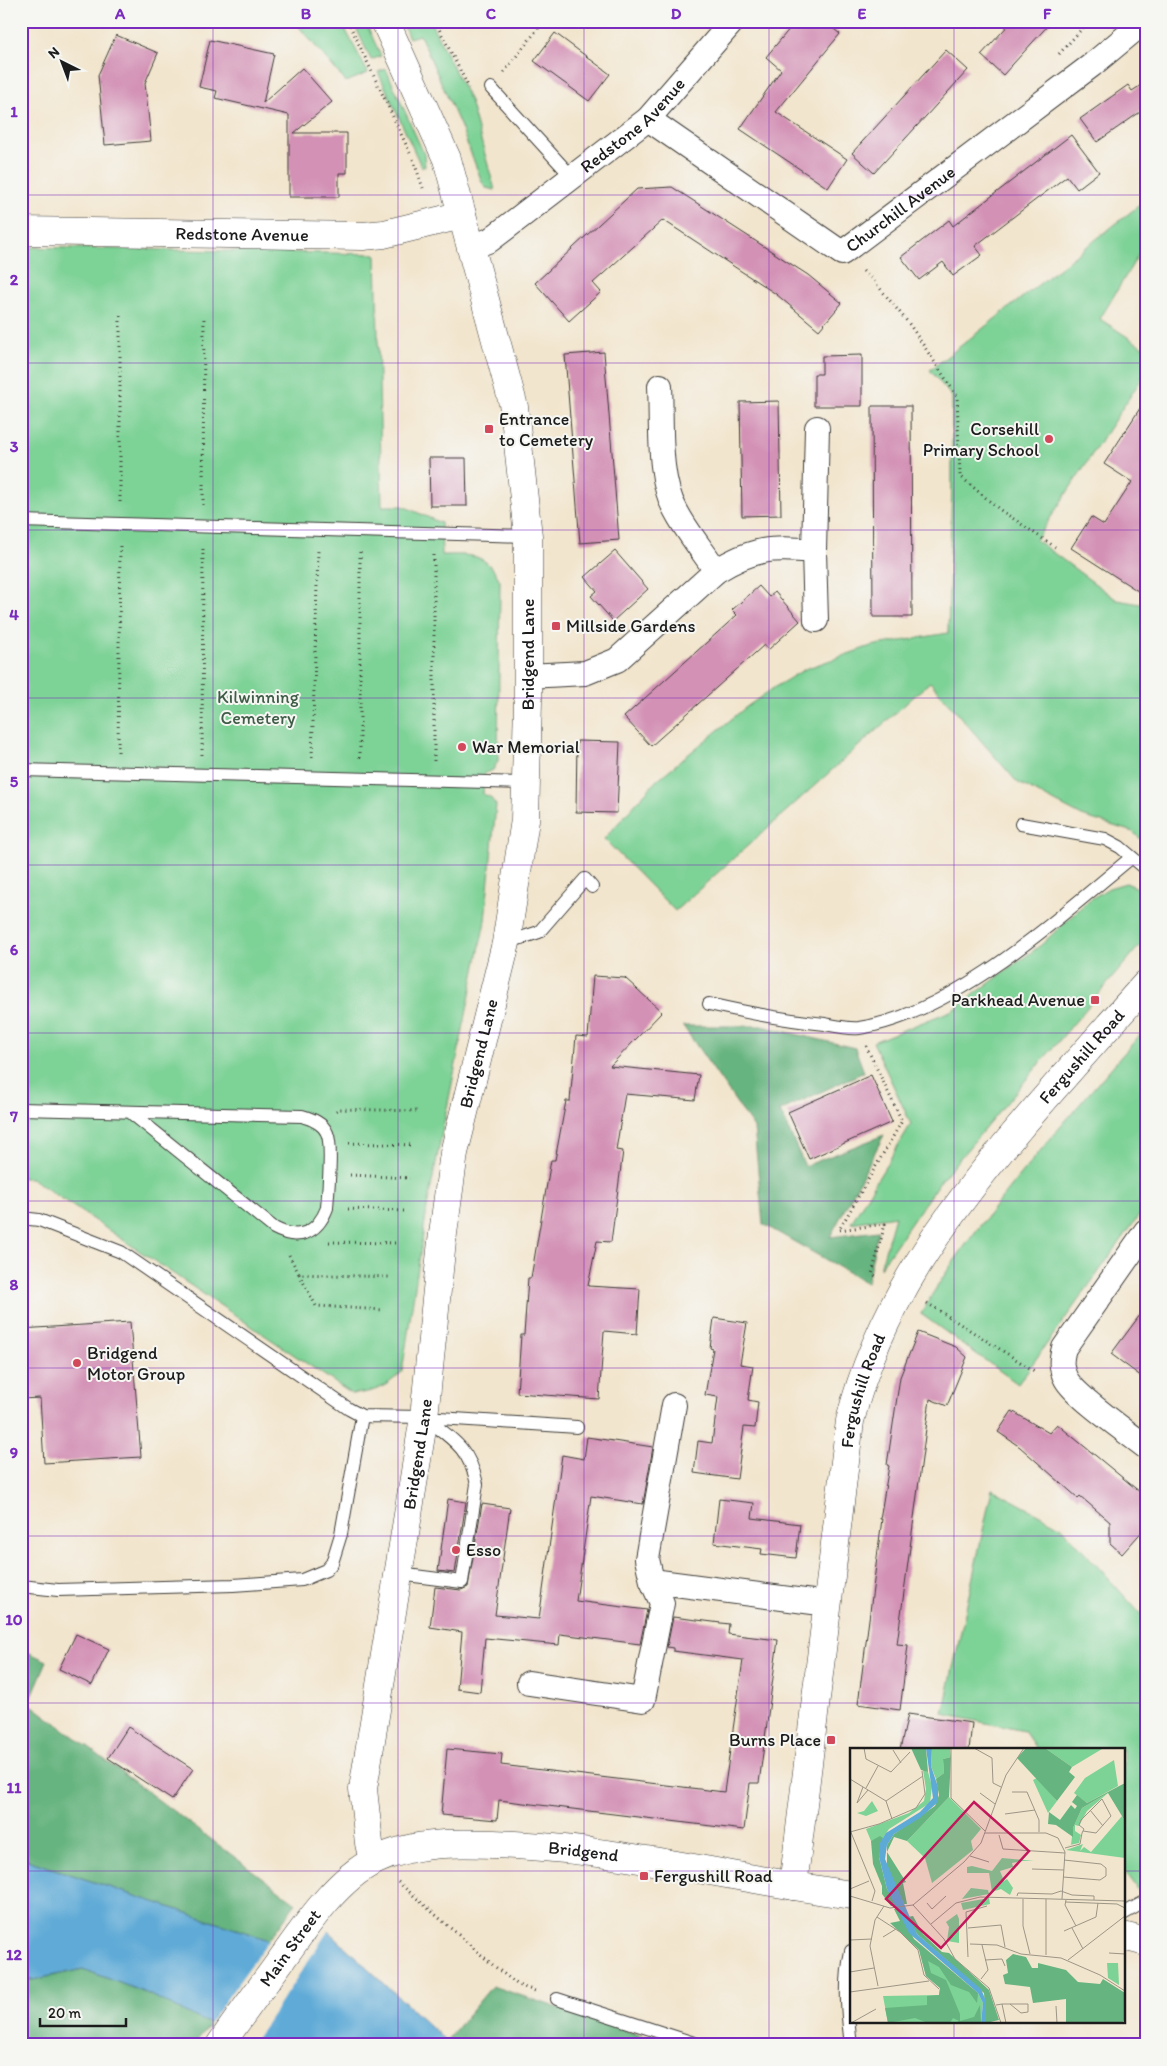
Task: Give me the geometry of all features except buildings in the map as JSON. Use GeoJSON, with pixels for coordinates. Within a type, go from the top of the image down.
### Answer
{"type":"FeatureCollection","features":[{"type":"Feature","properties":{"kind":"main road","name":"Bridgend Lane"},"geometry":{"type":"LineString","coordinates":[[373,1861],[363,1789],[424,1417],[442,1241],[454,1153],[506,943],[525,820],[528,676],[528,536],[514,407],[446,159],[386,21]]}},
{"type":"Feature","properties":{"kind":"main road","name":"Redstone Avenue"},"geometry":{"type":"LineString","coordinates":[[21,230],[339,237],[384,234],[462,215]]}},
{"type":"Feature","properties":{"kind":"main road","name":"Fergushill Road"},"geometry":{"type":"LineString","coordinates":[[793,1886],[850,1421],[860,1382],[874,1346],[903,1288],[937,1232],[974,1182],[1076,1061],[1146,984]]}},
{"type":"Feature","properties":{"kind":"main road","name":"Bridgend"},"geometry":{"type":"LineString","coordinates":[[373,1861],[417,1846],[445,1843],[546,1846],[605,1853],[850,1895]]}},
{"type":"Feature","properties":{"kind":"main road","name":"Main Street"},"geometry":{"type":"LineString","coordinates":[[220,2045],[316,1912],[341,1886],[373,1861]]}},
{"type":"Feature","properties":{"kind":"main road"},"geometry":{"type":"LineString","coordinates":[[1124,1936],[1146,1942]]}},
{"type":"Feature","properties":{"kind":"street","name":"Redstone Avenue"},"geometry":{"type":"LineString","coordinates":[[470,248],[490,240],[648,119],[733,21]]}},
{"type":"Feature","properties":{"kind":"street","name":"Churchill Avenue"},"geometry":{"type":"LineString","coordinates":[[648,119],[842,252],[1092,65],[1144,21]]}},
{"type":"Feature","properties":{"kind":"street"},"geometry":{"type":"LineString","coordinates":[[660,386],[665,478],[669,493],[675,510],[716,571]]}},
{"type":"Feature","properties":{"kind":"street"},"geometry":{"type":"LineString","coordinates":[[816,620],[814,552],[817,428]]}},
{"type":"Feature","properties":{"kind":"street"},"geometry":{"type":"LineString","coordinates":[[528,676],[585,673],[617,660],[716,571],[735,559],[754,552],[783,548],[814,552]]}},
{"type":"Feature","properties":{"kind":"street"},"geometry":{"type":"LineString","coordinates":[[1146,1231],[1064,1348],[1061,1362],[1066,1378],[1076,1391],[1146,1447]]}},
{"type":"Feature","properties":{"kind":"street"},"geometry":{"type":"LineString","coordinates":[[529,1683],[643,1700],[662,1603],[652,1581],[647,1559],[674,1405]]}},
{"type":"Feature","properties":{"kind":"street"},"geometry":{"type":"LineString","coordinates":[[652,1581],[828,1604]]}},
{"type":"Feature","properties":{"kind":"lane"},"geometry":{"type":"LineString","coordinates":[[492,88],[573,178]]}},
{"type":"Feature","properties":{"kind":"lane"},"geometry":{"type":"LineString","coordinates":[[21,521],[528,536]]}},
{"type":"Feature","properties":{"kind":"lane"},"geometry":{"type":"LineString","coordinates":[[21,770],[526,783]]}},
{"type":"Feature","properties":{"kind":"lane"},"geometry":{"type":"LineString","coordinates":[[1020,824],[1105,839],[1146,869]]}},
{"type":"Feature","properties":{"kind":"lane"},"geometry":{"type":"LineString","coordinates":[[709,1004],[775,1019],[857,1028],[910,1015],[980,976],[1043,931],[1132,857]]}},
{"type":"Feature","properties":{"kind":"lane"},"geometry":{"type":"LineString","coordinates":[[506,943],[539,932],[585,879],[592,887]]}},
{"type":"Feature","properties":{"kind":"lane"},"geometry":{"type":"LineString","coordinates":[[21,1109],[302,1116],[314,1119],[327,1132],[329,1142],[327,1208],[320,1222],[305,1233],[290,1235],[274,1228],[130,1112]]}},
{"type":"Feature","properties":{"kind":"lane"},"geometry":{"type":"LineString","coordinates":[[21,1218],[39,1220],[121,1252],[349,1410],[362,1416],[424,1417],[578,1427]]}},
{"type":"Feature","properties":{"kind":"lane"},"geometry":{"type":"LineString","coordinates":[[21,1586],[58,1590],[233,1585],[302,1580],[322,1573],[332,1563],[341,1534],[362,1416]]}},
{"type":"Feature","properties":{"kind":"lane"},"geometry":{"type":"LineString","coordinates":[[399,1574],[462,1582],[477,1484],[470,1458],[458,1444],[424,1417]]}},
{"type":"Feature","properties":{"kind":"lane"},"geometry":{"type":"LineString","coordinates":[[1124,1913],[1146,1901]]}},
{"type":"Feature","properties":{"kind":"lane"},"geometry":{"type":"LineString","coordinates":[[850,1956],[846,1977],[847,2014],[851,2045]]}},
{"type":"Feature","properties":{"kind":"lane"},"geometry":{"type":"LineString","coordinates":[[557,1999],[700,2045]]}},
{"type":"Feature","properties":{"kind":"path"},"geometry":{"type":"LineString","coordinates":[[348,21],[414,161],[434,222]]}},
{"type":"Feature","properties":{"kind":"path"},"geometry":{"type":"LineString","coordinates":[[435,21],[477,104],[492,88],[544,21]]}},
{"type":"Feature","properties":{"kind":"path"},"geometry":{"type":"LineString","coordinates":[[842,252],[874,281],[910,325],[957,396],[960,476],[999,509],[1054,547]]}},
{"type":"Feature","properties":{"kind":"path"},"geometry":{"type":"LineString","coordinates":[[311,778],[318,530]]}},
{"type":"Feature","properties":{"kind":"path"},"geometry":{"type":"LineString","coordinates":[[360,531],[360,779]]}},
{"type":"Feature","properties":{"kind":"path"},"geometry":{"type":"LineString","coordinates":[[434,534],[434,781]]}},
{"type":"Feature","properties":{"kind":"path"},"geometry":{"type":"LineString","coordinates":[[857,1028],[902,1121],[839,1230],[885,1224],[872,1274],[903,1288]]}},
{"type":"Feature","properties":{"kind":"path"},"geometry":{"type":"LineString","coordinates":[[320,1125],[339,1109],[417,1110]]}},
{"type":"Feature","properties":{"kind":"path"},"geometry":{"type":"LineString","coordinates":[[329,1142],[413,1145]]}},
{"type":"Feature","properties":{"kind":"path"},"geometry":{"type":"LineString","coordinates":[[328,1173],[410,1178]]}},
{"type":"Feature","properties":{"kind":"path"},"geometry":{"type":"LineString","coordinates":[[327,1208],[405,1211]]}},
{"type":"Feature","properties":{"kind":"path"},"geometry":{"type":"LineString","coordinates":[[305,1233],[311,1241],[398,1243]]}},
{"type":"Feature","properties":{"kind":"path"},"geometry":{"type":"LineString","coordinates":[[286,1234],[285,1246],[316,1306],[384,1310]]}},
{"type":"Feature","properties":{"kind":"path"},"geometry":{"type":"LineString","coordinates":[[299,1274],[389,1277]]}},
{"type":"Feature","properties":{"kind":"path"},"geometry":{"type":"LineString","coordinates":[[925,1302],[1006,1354]]}},
{"type":"Feature","properties":{"kind":"path"},"geometry":{"type":"LineString","coordinates":[[373,1861],[518,1984],[557,1999]]}},
{"type":"Feature","properties":{"kind":"green space"},"geometry":{"type":"Polygon","coordinates":[[[294,21],[341,21],[368,73],[346,82],[294,21]]]}},
{"type":"Feature","properties":{"kind":"green space"},"geometry":{"type":"Polygon","coordinates":[[[353,21],[365,21],[381,56],[371,60],[353,21]]]}},
{"type":"Feature","properties":{"kind":"green space"},"geometry":{"type":"Polygon","coordinates":[[[401,21],[430,21],[470,101],[495,190],[486,188],[482,182],[460,125],[420,35],[409,38],[401,21]]]}},
{"type":"Feature","properties":{"kind":"green space"},"geometry":{"type":"Polygon","coordinates":[[[386,69],[424,154],[425,167],[421,166],[378,72],[386,69]]]}},
{"type":"Feature","properties":{"kind":"green space"},"geometry":{"type":"Polygon","coordinates":[[[1146,200],[1146,242],[1100,319],[1146,349],[1146,372],[1036,540],[1117,600],[1146,605],[1146,844],[1133,832],[1082,816],[1017,782],[930,682],[675,911],[604,839],[657,780],[745,708],[805,669],[871,646],[948,633],[952,397],[930,370],[1146,200]]]}},
{"type":"Feature","properties":{"kind":"green space","name":"Kilwinning Cemetery"},"geometry":{"type":"Polygon","coordinates":[[[21,247],[376,254],[382,506],[403,506],[441,523],[442,555],[461,555],[483,560],[495,572],[500,581],[498,761],[493,770],[484,774],[483,794],[490,797],[496,805],[485,921],[428,1202],[402,1372],[390,1382],[374,1390],[352,1394],[31,1178],[21,1178],[21,247]]]}},
{"type":"Feature","properties":{"kind":"green space"},"geometry":{"type":"Polygon","coordinates":[[[1126,883],[1138,888],[1146,897],[1146,938],[938,1184],[880,1268],[895,1216],[851,1223],[911,1124],[873,1042],[953,1010],[1041,945],[1089,900],[1109,888],[1126,883]]]}},
{"type":"Feature","properties":{"kind":"green space"},"geometry":{"type":"Polygon","coordinates":[[[683,1026],[761,1026],[855,1048],[864,1072],[780,1111],[805,1166],[884,1135],[830,1237],[878,1231],[867,1283],[763,1224],[754,1128],[683,1026]]]}},
{"type":"Feature","properties":{"kind":"green space"},"geometry":{"type":"Polygon","coordinates":[[[1146,1028],[1146,1206],[1018,1384],[921,1314],[953,1262],[1002,1197],[1063,1123],[1146,1028]]]}},
{"type":"Feature","properties":{"kind":"green space"},"geometry":{"type":"Polygon","coordinates":[[[992,1489],[1062,1527],[1146,1620],[1146,1910],[1135,1886],[1124,1871],[1124,1748],[1036,1748],[1024,1731],[943,1714],[992,1489]]]}},
{"type":"Feature","properties":{"kind":"green space"},"geometry":{"type":"Polygon","coordinates":[[[21,1649],[47,1661],[29,1703],[296,1903],[269,1940],[21,1858],[21,1649]]]}},
{"type":"Feature","properties":{"kind":"green space"},"geometry":{"type":"Polygon","coordinates":[[[83,1969],[146,1993],[211,2024],[193,2045],[21,2045],[21,1979],[33,1980],[83,1969]]]}},
{"type":"Feature","properties":{"kind":"green space"},"geometry":{"type":"Polygon","coordinates":[[[492,1986],[670,2045],[454,2045],[446,2041],[492,1986]]]}},
{"type":"Feature","properties":{"kind":"water"},"geometry":{"type":"Polygon","coordinates":[[[21,1858],[269,1940],[328,1931],[446,2041],[454,2045],[253,2045],[146,1993],[83,1969],[33,1980],[21,1979],[21,1858]]]}},
{"type":"Feature","properties":{"kind":"pier"},"geometry":{"type":"Polygon","coordinates":[[[326,1929],[328,1931],[252,2045],[247,2045],[208,2025],[271,1937],[326,1929]]]}},
{"type":"Feature","properties":{"kind":"place","name":"Entrance to Cemetery"},"geometry":{"type":"Point","coordinates":[489,429]}},
{"type":"Feature","properties":{"kind":"place","name":"Corsehill Primary School"},"geometry":{"type":"Point","coordinates":[1049,439]}},
{"type":"Feature","properties":{"kind":"place","name":"Millside Gardens"},"geometry":{"type":"Point","coordinates":[556,626]}},
{"type":"Feature","properties":{"kind":"place","name":"War Memorial"},"geometry":{"type":"Point","coordinates":[462,747]}},
{"type":"Feature","properties":{"kind":"place","name":"Parkhead Avenue"},"geometry":{"type":"Point","coordinates":[1095,1000]}},
{"type":"Feature","properties":{"kind":"place","name":"Bridgend Motor Group"},"geometry":{"type":"Point","coordinates":[77,1363]}},
{"type":"Feature","properties":{"kind":"place","name":"Esso"},"geometry":{"type":"Point","coordinates":[456,1550]}},
{"type":"Feature","properties":{"kind":"place","name":"Burns Place"},"geometry":{"type":"Point","coordinates":[831,1740]}},
{"type":"Feature","properties":{"kind":"place","name":"Fergushill Road"},"geometry":{"type":"Point","coordinates":[644,1876]}}]}
